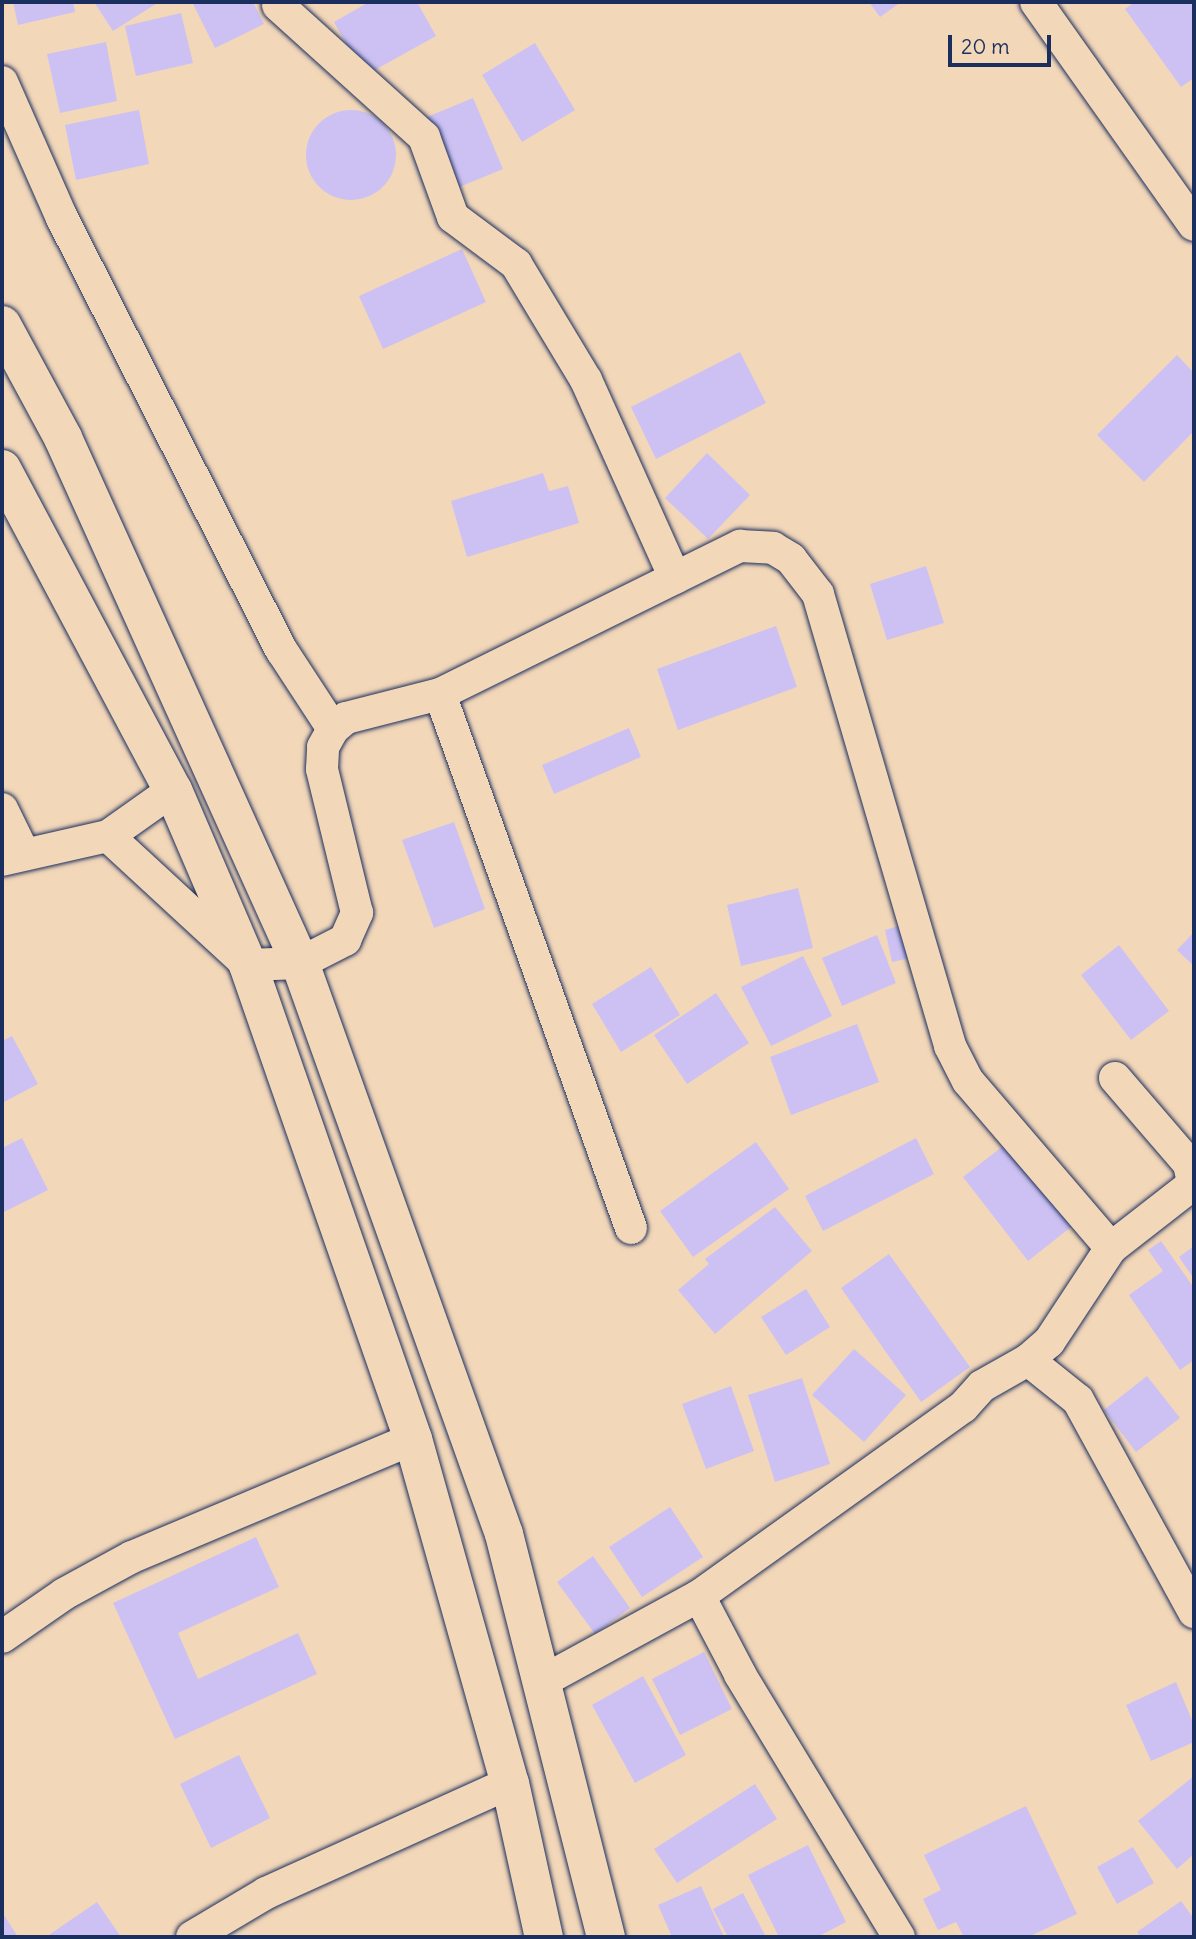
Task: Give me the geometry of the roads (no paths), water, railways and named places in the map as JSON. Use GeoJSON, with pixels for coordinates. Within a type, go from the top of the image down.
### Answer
{"type":"FeatureCollection","features":[{"type":"Feature","properties":{"kind":"main road"},"geometry":{"type":"LineString","coordinates":[[2,325],[63,438],[300,963],[504,1534],[606,1937]]}},
{"type":"Feature","properties":{"kind":"main road"},"geometry":{"type":"LineString","coordinates":[[2,469],[15,518],[173,790],[248,965],[413,1439],[510,1783],[544,1937]]}},
{"type":"Feature","properties":{"kind":"street"},"geometry":{"type":"LineString","coordinates":[[1036,2],[1194,225]]}},
{"type":"Feature","properties":{"kind":"street"},"geometry":{"type":"LineString","coordinates":[[278,5],[424,137],[453,217],[516,264],[586,380],[675,578]]}},
{"type":"Feature","properties":{"kind":"street"},"geometry":{"type":"LineString","coordinates":[[2,82],[62,218],[246,582],[282,651],[333,729]]}},
{"type":"Feature","properties":{"kind":"street"},"geometry":{"type":"LineString","coordinates":[[108,836],[248,965],[300,963],[345,940],[356,913],[322,769],[323,747],[333,729],[346,718],[440,694],[740,545],[773,548],[791,559],[818,593],[950,1046],[968,1080],[1111,1248]]}},
{"type":"Feature","properties":{"kind":"street"},"geometry":{"type":"LineString","coordinates":[[440,694],[631,1228]]}},
{"type":"Feature","properties":{"kind":"street"},"geometry":{"type":"LineString","coordinates":[[2,809],[13,857],[108,836],[173,790]]}},
{"type":"Feature","properties":{"kind":"street"},"geometry":{"type":"LineString","coordinates":[[543,1681],[699,1596],[963,1407],[982,1386],[1028,1360],[1049,1342],[1111,1248],[1193,1186],[1189,1164],[1115,1078]]}},
{"type":"Feature","properties":{"kind":"street"},"geometry":{"type":"LineString","coordinates":[[1028,1360],[1078,1400],[1194,1612]]}},
{"type":"Feature","properties":{"kind":"street"},"geometry":{"type":"LineString","coordinates":[[2,1637],[64,1594],[132,1557],[413,1439]]}},
{"type":"Feature","properties":{"kind":"street"},"geometry":{"type":"LineString","coordinates":[[699,1596],[740,1674],[899,1937]]}},
{"type":"Feature","properties":{"kind":"street"},"geometry":{"type":"LineString","coordinates":[[192,1937],[266,1894],[510,1783]]}}]}
